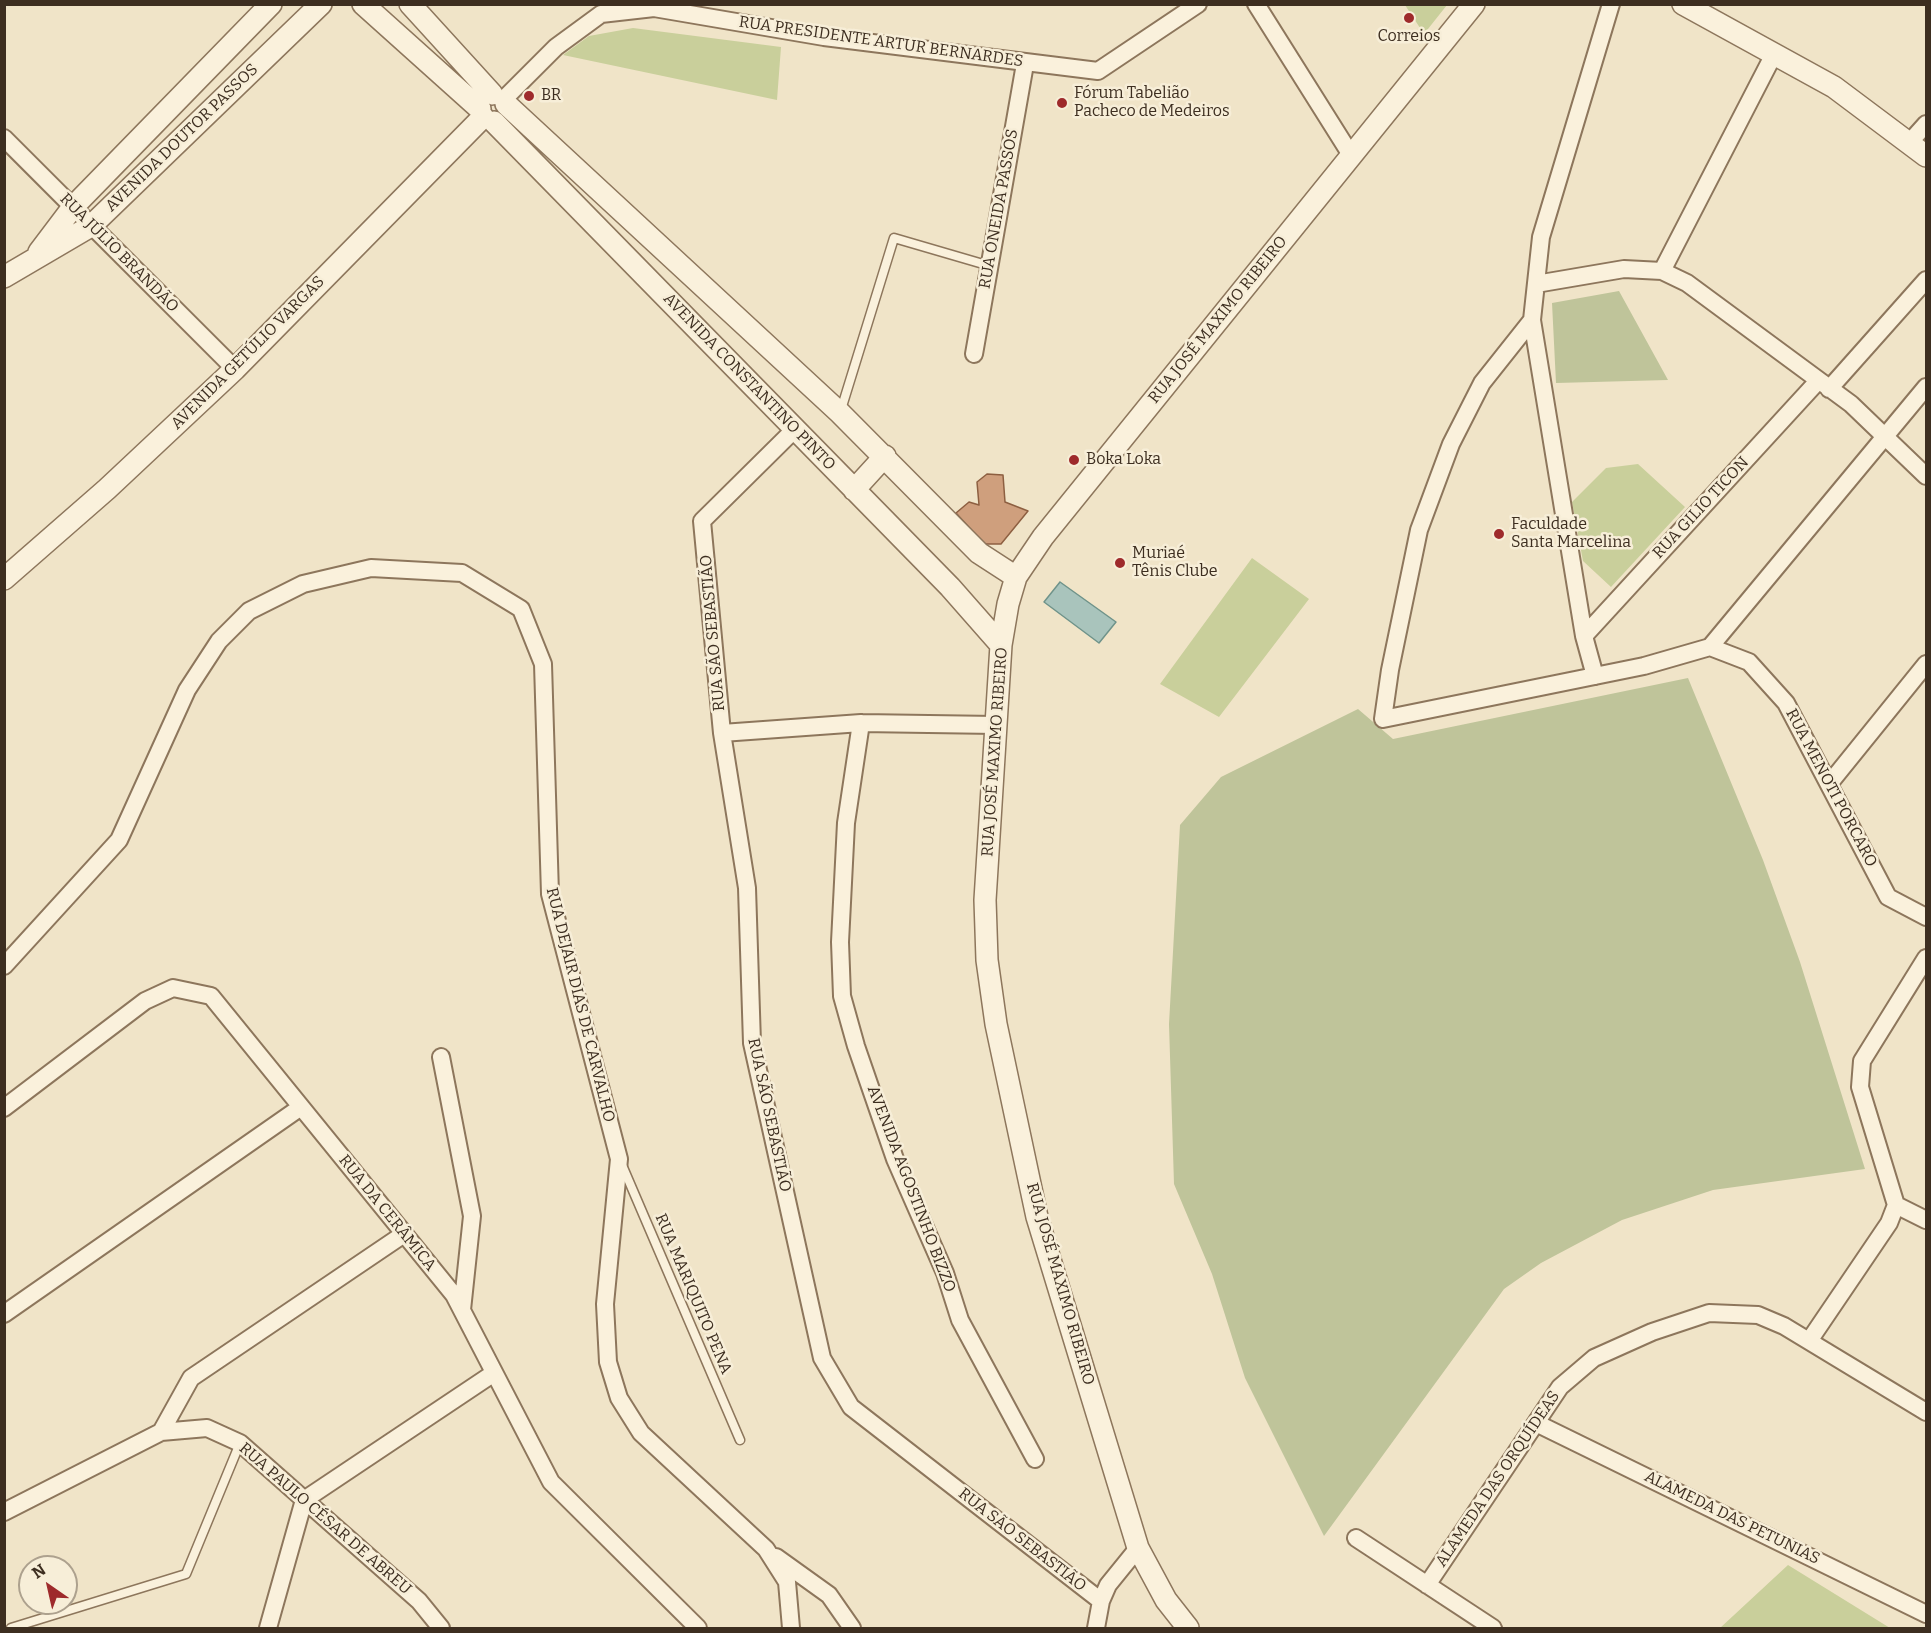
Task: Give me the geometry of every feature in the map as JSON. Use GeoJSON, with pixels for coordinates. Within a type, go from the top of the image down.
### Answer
{"type":"FeatureCollection","features":[{"type":"Feature","properties":{"kind":"street","name":"AVENIDA DOUTOR PASSOS"},"geometry":{"type":"LineString","coordinates":[[34,260],[73,207],[271,4]]}},
{"type":"Feature","properties":{"kind":"street","name":"AVENIDA DOUTOR PASSOS"},"geometry":{"type":"LineString","coordinates":[[4,277],[91,226],[321,4]]}},
{"type":"Feature","properties":{"kind":"street","name":"AVENIDA CONSTANTINO PINTO"},"geometry":{"type":"LineString","coordinates":[[363,4],[493,107],[530,126],[840,413],[979,553],[1016,577]]}},
{"type":"Feature","properties":{"kind":"street","name":"AVENIDA CONSTANTINO PINTO"},"geometry":{"type":"LineString","coordinates":[[410,4],[493,107],[515,144],[950,586],[1001,645]]}},
{"type":"Feature","properties":{"kind":"street","name":"RUA PRESIDENTE ARTUR BERNARDES"},"geometry":{"type":"LineString","coordinates":[[493,107],[556,47],[601,14],[654,9],[824,37],[1024,64],[1098,71],[1198,4]]}},
{"type":"Feature","properties":{"kind":"street"},"geometry":{"type":"LineString","coordinates":[[1256,4],[1351,155]]}},
{"type":"Feature","properties":{"kind":"street","name":"RUA JOSÉ MAXIMO RIBEIRO"},"geometry":{"type":"LineString","coordinates":[[1188,1629],[1166,1600],[1138,1548],[1037,1217],[996,1024],[987,960],[985,900],[1001,645],[1008,604],[1016,577],[1043,537],[1474,4]]}},
{"type":"Feature","properties":{"kind":"street"},"geometry":{"type":"LineString","coordinates":[[1595,676],[1584,636],[1532,320],[1541,237],[1611,4]]}},
{"type":"Feature","properties":{"kind":"street"},"geometry":{"type":"LineString","coordinates":[[1683,4],[1834,87],[1926,156]]}},
{"type":"Feature","properties":{"kind":"street"},"geometry":{"type":"LineString","coordinates":[[1662,271],[1774,54]]}},
{"type":"Feature","properties":{"kind":"street","name":"RUA ONEIDA PASSOS"},"geometry":{"type":"LineString","coordinates":[[974,354],[1024,64]]}},
{"type":"Feature","properties":{"kind":"street","name":"AVENIDA GETÚLIO VARGAS"},"geometry":{"type":"LineString","coordinates":[[4,579],[107,489],[235,369],[493,107]]}},
{"type":"Feature","properties":{"kind":"street"},"geometry":{"type":"LineString","coordinates":[[1909,143],[1926,124]]}},
{"type":"Feature","properties":{"kind":"street"},"geometry":{"type":"LineString","coordinates":[[515,144],[517,130],[522,126],[530,126]]}},
{"type":"Feature","properties":{"kind":"street","name":"RUA JÚLIO BRANDÃO"},"geometry":{"type":"LineString","coordinates":[[4,138],[235,369]]}},
{"type":"Feature","properties":{"kind":"street"},"geometry":{"type":"LineString","coordinates":[[1536,284],[1624,269],[1662,271],[1687,283],[1824,385],[1884,435],[1926,476]]}},
{"type":"Feature","properties":{"kind":"street","name":"RUA GILIO TICON"},"geometry":{"type":"LineString","coordinates":[[1584,636],[1926,280]]}},
{"type":"Feature","properties":{"kind":"street"},"geometry":{"type":"LineString","coordinates":[[1532,320],[1482,383],[1451,444],[1419,530],[1390,670],[1383,719],[1644,666],[1710,648],[1926,387]]}},
{"type":"Feature","properties":{"kind":"street","name":"RUA SÃO SEBASTIÃO"},"geometry":{"type":"LineString","coordinates":[[795,429],[702,520],[722,733],[747,888],[752,1043],[822,1358],[851,1407],[1101,1600]]}},
{"type":"Feature","properties":{"kind":"street"},"geometry":{"type":"LineString","coordinates":[[855,490],[885,456]]}},
{"type":"Feature","properties":{"kind":"street","name":"RUA DEJAIR DIAS DE CARVALHO"},"geometry":{"type":"LineString","coordinates":[[4,966],[119,840],[187,690],[219,641],[249,611],[303,584],[371,568],[462,573],[521,609],[543,664],[550,894],[619,1159],[605,1304],[608,1362],[619,1398],[641,1432],[766,1550],[787,1582],[791,1629]]}},
{"type":"Feature","properties":{"kind":"street","name":"RUA MENOTI PORCARO"},"geometry":{"type":"LineString","coordinates":[[1710,648],[1749,662],[1786,703],[1888,897],[1926,916]]}},
{"type":"Feature","properties":{"kind":"street"},"geometry":{"type":"LineString","coordinates":[[1829,784],[1926,664]]}},
{"type":"Feature","properties":{"kind":"street"},"geometry":{"type":"LineString","coordinates":[[722,733],[861,723],[996,725]]}},
{"type":"Feature","properties":{"kind":"street","name":"AVENIDA AGOSTINHO BIZZO"},"geometry":{"type":"LineString","coordinates":[[861,723],[845,833],[840,942],[842,996],[856,1046],[896,1159],[945,1273],[960,1320],[1035,1459]]}},
{"type":"Feature","properties":{"kind":"street"},"geometry":{"type":"LineString","coordinates":[[1809,1341],[1889,1223],[1896,1205],[1860,1087],[1862,1061],[1926,957]]}},
{"type":"Feature","properties":{"kind":"street","name":"RUA DA CERÂMICA"},"geometry":{"type":"LineString","coordinates":[[4,1108],[145,1001],[173,988],[211,996],[454,1295],[551,1482],[698,1629]]}},
{"type":"Feature","properties":{"kind":"street"},"geometry":{"type":"LineString","coordinates":[[441,1057],[472,1216],[462,1310]]}},
{"type":"Feature","properties":{"kind":"street"},"geometry":{"type":"LineString","coordinates":[[4,1314],[301,1107]]}},
{"type":"Feature","properties":{"kind":"street"},"geometry":{"type":"LineString","coordinates":[[1896,1205],[1926,1220]]}},
{"type":"Feature","properties":{"kind":"street"},"geometry":{"type":"LineString","coordinates":[[4,1512],[160,1432],[191,1378],[404,1234]]}},
{"type":"Feature","properties":{"kind":"street","name":"ALAMEDA DAS ORQUÍDEAS"},"geometry":{"type":"LineString","coordinates":[[1427,1585],[1560,1387],[1594,1358],[1652,1332],[1709,1313],[1758,1315],[1809,1341],[1926,1412]]}},
{"type":"Feature","properties":{"kind":"street"},"geometry":{"type":"LineString","coordinates":[[268,1629],[304,1500],[494,1373]]}},
{"type":"Feature","properties":{"kind":"street","name":"ALAMEDA DAS PETUNIAS"},"geometry":{"type":"LineString","coordinates":[[1536,1423],[1926,1614]]}},
{"type":"Feature","properties":{"kind":"street","name":"RUA PAULO CÉSAR DE ABREU"},"geometry":{"type":"LineString","coordinates":[[160,1432],[207,1428],[240,1443],[419,1601],[441,1629]]}},
{"type":"Feature","properties":{"kind":"street"},"geometry":{"type":"LineString","coordinates":[[1356,1538],[1493,1629]]}},
{"type":"Feature","properties":{"kind":"street"},"geometry":{"type":"LineString","coordinates":[[1096,1629],[1101,1600],[1108,1585],[1138,1548]]}},
{"type":"Feature","properties":{"kind":"street"},"geometry":{"type":"LineString","coordinates":[[766,1550],[828,1595],[852,1629]]}},
{"type":"Feature","properties":{"kind":"lane"},"geometry":{"type":"LineString","coordinates":[[840,413],[894,238],[990,266]]}},
{"type":"Feature","properties":{"kind":"lane","name":"RUA MARIQUITO PENA"},"geometry":{"type":"LineString","coordinates":[[619,1159],[740,1440]]}},
{"type":"Feature","properties":{"kind":"lane"},"geometry":{"type":"LineString","coordinates":[[11,1629],[186,1574],[240,1443]]}},
{"type":"Feature","properties":{"kind":"green space"},"geometry":{"type":"Polygon","coordinates":[[[1405,5],[1447,5],[1424,34],[1405,5]]]}},
{"type":"Feature","properties":{"kind":"green space"},"geometry":{"type":"Polygon","coordinates":[[[633,28],[781,47],[777,100],[563,55],[589,36],[633,28]]]}},
{"type":"Feature","properties":{"kind":"green space"},"geometry":{"type":"Polygon","coordinates":[[[1619,291],[1668,380],[1556,383],[1552,303],[1619,291]]]}},
{"type":"Feature","properties":{"kind":"green space"},"geometry":{"type":"Polygon","coordinates":[[[1638,464],[1685,507],[1611,587],[1583,561],[1572,502],[1606,468],[1638,464]]]}},
{"type":"Feature","properties":{"kind":"green space"},"geometry":{"type":"Polygon","coordinates":[[[1252,558],[1309,599],[1219,717],[1160,684],[1252,558]]]}},
{"type":"Feature","properties":{"kind":"green space"},"geometry":{"type":"Polygon","coordinates":[[[1688,678],[1763,860],[1800,962],[1865,1169],[1713,1190],[1622,1220],[1541,1263],[1504,1289],[1324,1536],[1245,1378],[1212,1274],[1174,1184],[1169,1024],[1180,825],[1221,777],[1358,709],[1393,739],[1688,678]]]}},
{"type":"Feature","properties":{"kind":"green space"},"geometry":{"type":"Polygon","coordinates":[[[1788,1565],[1890,1628],[1720,1628],[1788,1565]]]}},
{"type":"Feature","properties":{"kind":"water"},"geometry":{"type":"Polygon","coordinates":[[[1060,582],[1116,622],[1099,643],[1044,602],[1060,582]]]}},
{"type":"Feature","properties":{"kind":"building"},"geometry":{"type":"Polygon","coordinates":[[[987,474],[1003,475],[1005,502],[1028,511],[1001,544],[984,544],[956,513],[969,502],[979,505],[977,482],[987,474]]]}},
{"type":"Feature","properties":{"kind":"place","name":"Correios"},"geometry":{"type":"Point","coordinates":[1409,18]}},
{"type":"Feature","properties":{"kind":"place","name":"BR"},"geometry":{"type":"Point","coordinates":[529,96]}},
{"type":"Feature","properties":{"kind":"place","name":"Fórum Tabelião Pacheco de Medeiros"},"geometry":{"type":"Point","coordinates":[1062,103]}},
{"type":"Feature","properties":{"kind":"place","name":"Boka Loka"},"geometry":{"type":"Point","coordinates":[1074,460]}},
{"type":"Feature","properties":{"kind":"place","name":"Faculdade Santa Marcelina"},"geometry":{"type":"Point","coordinates":[1499,534]}},
{"type":"Feature","properties":{"kind":"place","name":"Muriaé Tênis Clube"},"geometry":{"type":"Point","coordinates":[1120,563]}}]}
